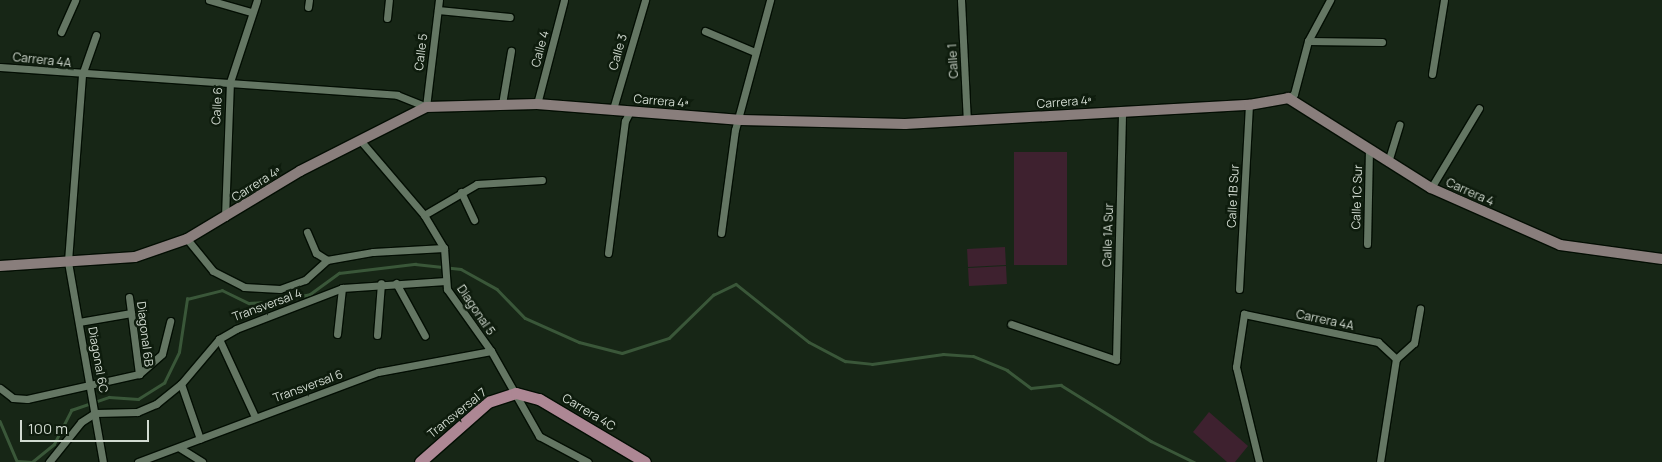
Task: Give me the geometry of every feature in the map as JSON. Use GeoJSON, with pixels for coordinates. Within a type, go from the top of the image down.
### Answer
{"type":"FeatureCollection","features":[{"type":"Feature","properties":{"kind":"main road","name":"Transversal 7"},"geometry":{"type":"LineString","coordinates":[[420,462],[488,402],[516,393]]}},
{"type":"Feature","properties":{"kind":"main road","name":"Carrera 4C"},"geometry":{"type":"LineString","coordinates":[[516,393],[539,399],[645,462]]}},
{"type":"Feature","properties":{"kind":"street"},"geometry":{"type":"LineString","coordinates":[[61,32],[75,0]]}},
{"type":"Feature","properties":{"kind":"street"},"geometry":{"type":"LineString","coordinates":[[209,0],[251,12]]}},
{"type":"Feature","properties":{"kind":"street","name":"Calle 6"},"geometry":{"type":"LineString","coordinates":[[226,217],[230,82],[251,12],[257,0]]}},
{"type":"Feature","properties":{"kind":"street"},"geometry":{"type":"LineString","coordinates":[[387,18],[389,0]]}},
{"type":"Feature","properties":{"kind":"street","name":"Calle 5"},"geometry":{"type":"LineString","coordinates":[[426,107],[439,0]]}},
{"type":"Feature","properties":{"kind":"street","name":"Calle 4"},"geometry":{"type":"LineString","coordinates":[[537,104],[564,0]]}},
{"type":"Feature","properties":{"kind":"street","name":"Calle 3"},"geometry":{"type":"LineString","coordinates":[[613,109],[645,0]]}},
{"type":"Feature","properties":{"kind":"street"},"geometry":{"type":"LineString","coordinates":[[721,234],[736,130],[741,120],[755,52],[770,0]]}},
{"type":"Feature","properties":{"kind":"street","name":"Calle 1"},"geometry":{"type":"LineString","coordinates":[[961,0],[967,121]]}},
{"type":"Feature","properties":{"kind":"street"},"geometry":{"type":"LineString","coordinates":[[1288,98],[1294,94],[1308,41],[1330,0]]}},
{"type":"Feature","properties":{"kind":"street"},"geometry":{"type":"LineString","coordinates":[[1432,74],[1444,0]]}},
{"type":"Feature","properties":{"kind":"street"},"geometry":{"type":"LineString","coordinates":[[438,10],[510,17]]}},
{"type":"Feature","properties":{"kind":"street"},"geometry":{"type":"LineString","coordinates":[[705,31],[755,52]]}},
{"type":"Feature","properties":{"kind":"street","name":"Diagonal 6C"},"geometry":{"type":"LineString","coordinates":[[96,35],[82,75],[68,262],[103,462]]}},
{"type":"Feature","properties":{"kind":"street"},"geometry":{"type":"LineString","coordinates":[[1308,41],[1382,42]]}},
{"type":"Feature","properties":{"kind":"street"},"geometry":{"type":"LineString","coordinates":[[502,104],[511,51]]}},
{"type":"Feature","properties":{"kind":"street","name":"Carrera 4A"},"geometry":{"type":"LineString","coordinates":[[0,67],[82,75],[230,82],[397,95],[426,107]]}},
{"type":"Feature","properties":{"kind":"street","name":"Carrera 4ª"},"geometry":{"type":"LineString","coordinates":[[68,262],[135,257],[186,239],[360,140],[426,107],[537,104],[741,120],[967,121],[1249,105],[1288,98]]}},
{"type":"Feature","properties":{"kind":"street","name":"Carrera 4"},"geometry":{"type":"LineString","coordinates":[[1288,98],[1369,151],[1431,188],[1560,245],[1662,259]]}},
{"type":"Feature","properties":{"kind":"street","name":"Calle 1B Sur"},"geometry":{"type":"LineString","coordinates":[[1239,289],[1249,105]]}},
{"type":"Feature","properties":{"kind":"street"},"geometry":{"type":"LineString","coordinates":[[1431,188],[1479,108]]}},
{"type":"Feature","properties":{"kind":"street"},"geometry":{"type":"LineString","coordinates":[[608,253],[625,121],[630,111]]}},
{"type":"Feature","properties":{"kind":"street","name":"Calle 1A Sur"},"geometry":{"type":"LineString","coordinates":[[1011,324],[1116,360],[1122,111]]}},
{"type":"Feature","properties":{"kind":"street"},"geometry":{"type":"LineString","coordinates":[[1388,162],[1398,125]]}},
{"type":"Feature","properties":{"kind":"street","name":"Diagonal 5"},"geometry":{"type":"LineString","coordinates":[[360,140],[424,215],[444,248],[446,281],[516,393],[539,436],[588,462]]}},
{"type":"Feature","properties":{"kind":"street","name":"Calle 1C Sur"},"geometry":{"type":"LineString","coordinates":[[1367,244],[1369,151]]}},
{"type":"Feature","properties":{"kind":"street"},"geometry":{"type":"LineString","coordinates":[[424,215],[477,184],[542,180]]}},
{"type":"Feature","properties":{"kind":"street"},"geometry":{"type":"LineString","coordinates":[[461,192],[474,220]]}},
{"type":"Feature","properties":{"kind":"street"},"geometry":{"type":"LineString","coordinates":[[307,232],[316,254],[327,260]]}},
{"type":"Feature","properties":{"kind":"street"},"geometry":{"type":"LineString","coordinates":[[186,239],[213,271],[244,287],[280,288],[306,280],[327,260],[374,252],[444,248]]}},
{"type":"Feature","properties":{"kind":"street"},"geometry":{"type":"LineString","coordinates":[[0,266],[68,262]]}},
{"type":"Feature","properties":{"kind":"street","name":"Transversal 4"},"geometry":{"type":"LineString","coordinates":[[95,413],[137,412],[181,384],[219,338],[342,288],[381,283],[446,281]]}},
{"type":"Feature","properties":{"kind":"street"},"geometry":{"type":"LineString","coordinates":[[377,335],[381,283]]}},
{"type":"Feature","properties":{"kind":"street"},"geometry":{"type":"LineString","coordinates":[[396,283],[425,336]]}},
{"type":"Feature","properties":{"kind":"street"},"geometry":{"type":"LineString","coordinates":[[337,334],[342,288]]}},
{"type":"Feature","properties":{"kind":"street","name":"Diagonal 6B"},"geometry":{"type":"LineString","coordinates":[[129,297],[139,374]]}},
{"type":"Feature","properties":{"kind":"street"},"geometry":{"type":"LineString","coordinates":[[1380,462],[1396,359],[1414,343],[1420,309]]}},
{"type":"Feature","properties":{"kind":"street"},"geometry":{"type":"LineString","coordinates":[[80,322],[131,313]]}},
{"type":"Feature","properties":{"kind":"street","name":"Carrera 4A"},"geometry":{"type":"LineString","coordinates":[[1259,462],[1236,366],[1244,314],[1378,342],[1396,359]]}},
{"type":"Feature","properties":{"kind":"street"},"geometry":{"type":"LineString","coordinates":[[0,388],[13,398],[27,399],[90,382],[139,374],[162,354],[170,321]]}},
{"type":"Feature","properties":{"kind":"street"},"geometry":{"type":"LineString","coordinates":[[219,338],[255,417]]}},
{"type":"Feature","properties":{"kind":"street","name":"Transversal 6"},"geometry":{"type":"LineString","coordinates":[[141,462],[255,417],[378,372],[491,352]]}},
{"type":"Feature","properties":{"kind":"street"},"geometry":{"type":"LineString","coordinates":[[181,384],[200,439]]}},
{"type":"Feature","properties":{"kind":"street"},"geometry":{"type":"LineString","coordinates":[[49,462],[81,422],[95,413]]}},
{"type":"Feature","properties":{"kind":"street"},"geometry":{"type":"LineString","coordinates":[[180,448],[202,462]]}},
{"type":"Feature","properties":{"kind":"shaded area"},"geometry":{"type":"Polygon","coordinates":[[[1014,152],[1067,152],[1067,265],[1014,265],[1014,152]]]}},
{"type":"Feature","properties":{"kind":"shaded area"},"geometry":{"type":"Polygon","coordinates":[[[1005,247],[1006,265],[968,267],[967,249],[1005,247]]]}},
{"type":"Feature","properties":{"kind":"shaded area"},"geometry":{"type":"Polygon","coordinates":[[[1006,266],[1007,284],[969,286],[968,268],[1006,266]]]}},
{"type":"Feature","properties":{"kind":"shaded area"},"geometry":{"type":"Polygon","coordinates":[[[1209,412],[1248,446],[1235,462],[1227,462],[1193,432],[1209,412]]]}},
{"type":"Feature","properties":{"kind":"waterway"},"geometry":{"type":"LineString","coordinates":[[0,421],[17,461],[32,462],[54,444],[71,410],[109,397],[138,399],[164,383],[179,352],[187,299],[222,290],[249,303],[278,301],[310,294],[339,273],[415,264],[461,269],[497,289],[525,318],[579,342],[622,353],[669,338],[713,295],[736,284],[809,342],[845,361],[872,364],[943,354],[973,356],[1007,370],[1031,388],[1061,385],[1151,441],[1194,462]]}}]}
